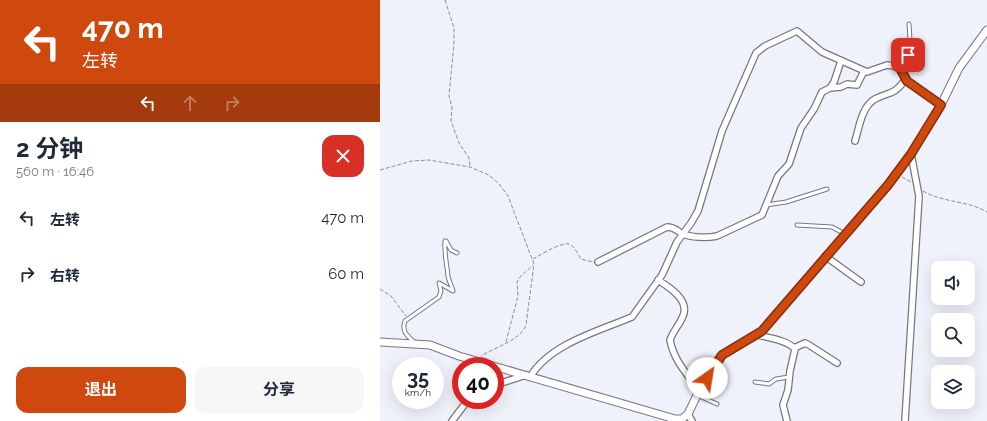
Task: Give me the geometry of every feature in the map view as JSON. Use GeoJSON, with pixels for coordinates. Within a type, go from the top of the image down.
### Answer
{"type":"FeatureCollection","features":[{"type":"Feature","properties":{"kind":"street"},"geometry":{"type":"LineString","coordinates":[[504,368],[682,419],[688,414],[698,393],[722,355],[745,340],[758,335],[896,175],[911,154],[941,105],[959,68],[987,30]]}},
{"type":"Feature","properties":{"kind":"street"},"geometry":{"type":"LineString","coordinates":[[504,383],[528,376],[546,359],[578,338],[632,317],[658,280],[682,233],[691,223],[698,211],[722,131],[756,53],[765,46],[797,31],[822,52],[864,71],[872,71],[887,65],[894,66],[901,70],[906,79],[941,105]]}},
{"type":"Feature","properties":{"kind":"street"},"geometry":{"type":"LineString","coordinates":[[830,88],[841,61]]}},
{"type":"Feature","properties":{"kind":"street"},"geometry":{"type":"LineString","coordinates":[[598,262],[667,227],[673,227],[682,233],[710,237],[717,236],[757,219],[762,215],[778,176],[789,164],[801,128],[814,109],[822,92],[830,88],[840,87],[847,84],[857,85],[864,71]]}},
{"type":"Feature","properties":{"kind":"street"},"geometry":{"type":"LineString","coordinates":[[855,141],[864,113],[869,104],[874,100],[892,94],[898,90],[906,79]]}},
{"type":"Feature","properties":{"kind":"street"},"geometry":{"type":"LineString","coordinates":[[905,421],[919,196],[911,154]]}},
{"type":"Feature","properties":{"kind":"street"},"geometry":{"type":"LineString","coordinates":[[825,256],[861,282]]}},
{"type":"Feature","properties":{"kind":"street"},"geometry":{"type":"LineString","coordinates":[[658,280],[676,293],[685,308],[684,314],[670,340],[672,352],[698,393]]}},
{"type":"Feature","properties":{"kind":"street"},"geometry":{"type":"LineString","coordinates":[[758,335],[778,340],[794,348]]}},
{"type":"Feature","properties":{"kind":"street"},"geometry":{"type":"LineString","coordinates":[[380,342],[430,345],[468,357]]}},
{"type":"Feature","properties":{"kind":"street"},"geometry":{"type":"LineString","coordinates":[[794,348],[805,343],[838,363]]}},
{"type":"Feature","properties":{"kind":"street"},"geometry":{"type":"LineString","coordinates":[[787,421],[783,405],[788,390],[794,348]]}},
{"type":"Feature","properties":{"kind":"street"},"geometry":{"type":"LineString","coordinates":[[452,421],[461,409]]}},
{"type":"Feature","properties":{"kind":"street"},"geometry":{"type":"LineString","coordinates":[[688,414],[692,421]]}},
{"type":"Feature","properties":{"kind":"lane"},"geometry":{"type":"LineString","coordinates":[[901,70],[908,55],[911,43],[909,24]]}},
{"type":"Feature","properties":{"kind":"lane"},"geometry":{"type":"LineString","coordinates":[[766,205],[786,202],[827,189]]}},
{"type":"Feature","properties":{"kind":"lane"},"geometry":{"type":"LineString","coordinates":[[797,225],[832,227],[845,234]]}},
{"type":"Feature","properties":{"kind":"lane"},"geometry":{"type":"LineString","coordinates":[[415,343],[405,332],[403,327],[408,318],[439,297],[441,291],[439,283],[453,291],[448,276],[444,251],[445,241],[451,250],[458,253]]}},
{"type":"Feature","properties":{"kind":"lane"},"geometry":{"type":"LineString","coordinates":[[755,382],[768,384],[776,379],[789,377]]}},
{"type":"Feature","properties":{"kind":"lane"},"geometry":{"type":"LineString","coordinates":[[698,393],[717,404]]}},
{"type":"Feature","properties":{"kind":"path"},"geometry":{"type":"LineString","coordinates":[[445,0],[454,28],[454,50],[449,96],[452,107],[451,121],[459,143],[471,162],[470,167]]}},
{"type":"Feature","properties":{"kind":"path"},"geometry":{"type":"LineString","coordinates":[[380,170],[420,160],[470,167],[489,175],[500,185],[508,196],[534,264],[526,325],[524,330],[518,336],[480,357]]}},
{"type":"Feature","properties":{"kind":"path"},"geometry":{"type":"LineString","coordinates":[[896,175],[918,185],[931,196],[974,205],[987,212]]}},
{"type":"Feature","properties":{"kind":"path"},"geometry":{"type":"LineString","coordinates":[[532,259],[563,244],[568,244],[573,246],[581,259],[587,262],[598,262]]}},
{"type":"Feature","properties":{"kind":"path"},"geometry":{"type":"LineString","coordinates":[[506,342],[518,296],[517,282],[520,277],[534,264]]}},
{"type":"Feature","properties":{"kind":"path"},"geometry":{"type":"LineString","coordinates":[[380,289],[391,296],[408,318]]}},
{"type":"Feature","properties":{"kind":"route"},"geometry":{"type":"LineString","coordinates":[[707,378],[722,355],[745,340],[758,335],[762,331],[888,185],[911,154],[941,105],[907,81],[904,77],[901,70],[908,55]]}}]}
